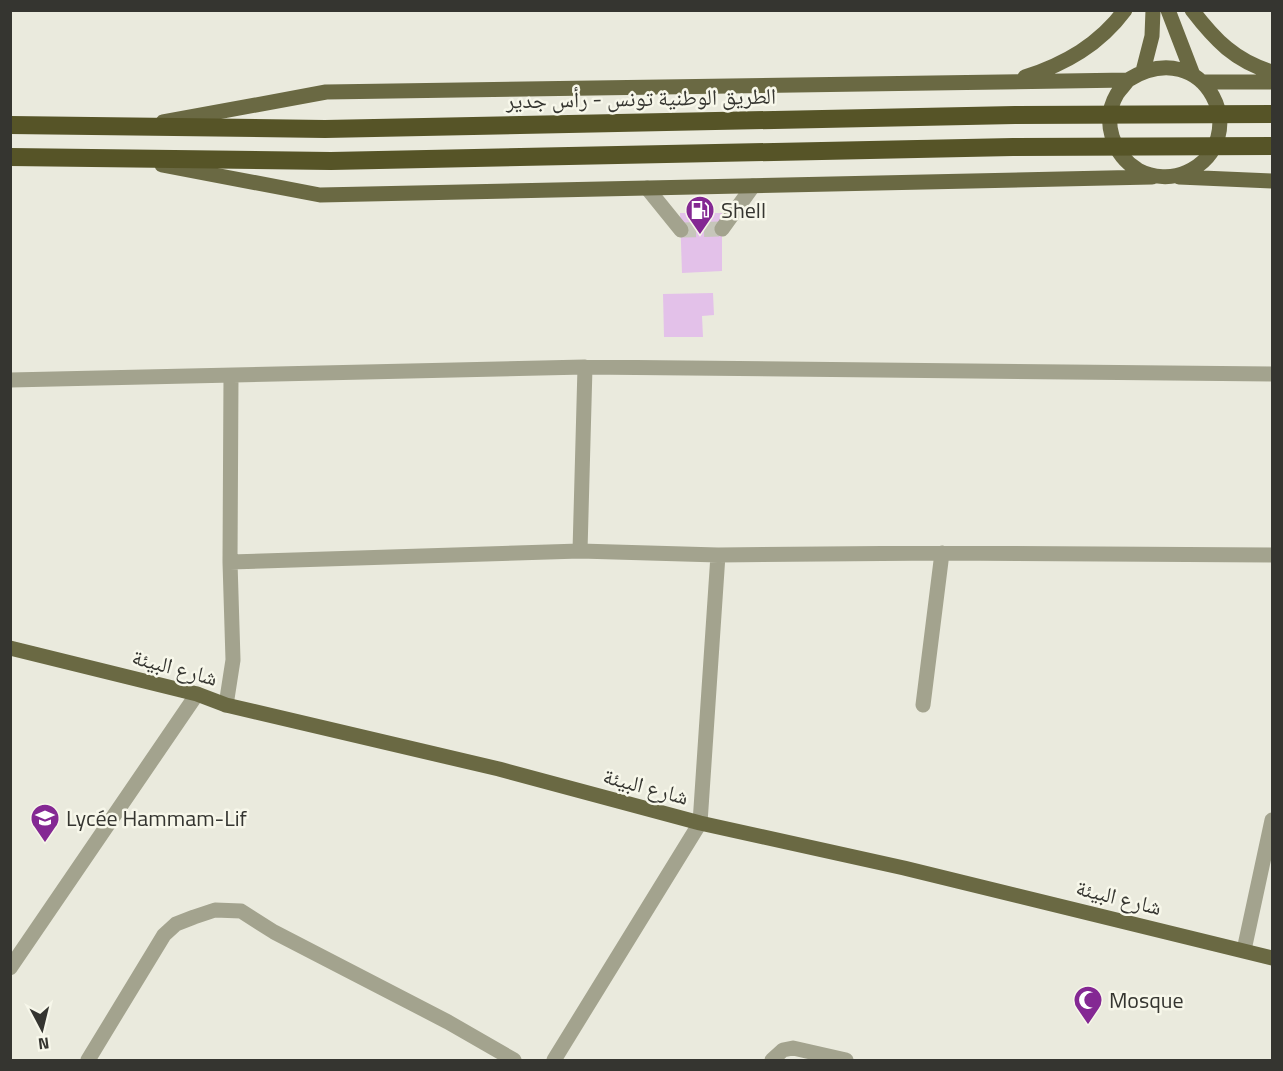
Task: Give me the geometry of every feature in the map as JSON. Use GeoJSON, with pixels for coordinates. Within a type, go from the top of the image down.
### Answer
{"type":"FeatureCollection","features":[{"type":"Feature","properties":{"kind":"highway","name":"الطريق الوطنية تونس - رأس جدير"},"geometry":{"type":"LineString","coordinates":[[10,125],[325,129],[1015,115],[1272,114]]}},
{"type":"Feature","properties":{"kind":"highway"},"geometry":{"type":"LineString","coordinates":[[10,157],[331,160],[1013,147],[1272,146]]}},
{"type":"Feature","properties":{"kind":"main road"},"geometry":{"type":"LineString","coordinates":[[976,83],[1014,80],[1051,69],[1085,51],[1114,25],[1125,10]]}},
{"type":"Feature","properties":{"kind":"main road"},"geometry":{"type":"LineString","coordinates":[[1143,71],[1152,36],[1153,10]]}},
{"type":"Feature","properties":{"kind":"main road"},"geometry":{"type":"LineString","coordinates":[[1168,10],[1198,78],[1212,94],[1218,110],[1220,126],[1216,142],[1208,156],[1196,168],[1181,174],[1164,177],[1145,174],[1129,164],[1117,150],[1110,132],[1110,113],[1116,95],[1128,80],[1143,71],[1160,67],[1177,68],[1198,78],[1272,82]]}},
{"type":"Feature","properties":{"kind":"main road"},"geometry":{"type":"LineString","coordinates":[[1192,10],[1214,38],[1233,54],[1272,72]]}},
{"type":"Feature","properties":{"kind":"main road"},"geometry":{"type":"LineString","coordinates":[[128,128],[326,92],[1128,80]]}},
{"type":"Feature","properties":{"kind":"main road"},"geometry":{"type":"LineString","coordinates":[[127,158],[320,195],[1164,177],[1272,181]]}},
{"type":"Feature","properties":{"kind":"main road","name":"شارع البيئة"},"geometry":{"type":"LineString","coordinates":[[10,648],[197,694],[226,705],[499,769],[700,823],[904,868],[1272,958]]}},
{"type":"Feature","properties":{"kind":"street"},"geometry":{"type":"LineString","coordinates":[[722,230],[753,186]]}},
{"type":"Feature","properties":{"kind":"street"},"geometry":{"type":"LineString","coordinates":[[647,188],[681,230]]}},
{"type":"Feature","properties":{"kind":"street"},"geometry":{"type":"LineString","coordinates":[[10,380],[585,367],[1272,374]]}},
{"type":"Feature","properties":{"kind":"street"},"geometry":{"type":"LineString","coordinates":[[580,551],[585,367]]}},
{"type":"Feature","properties":{"kind":"street"},"geometry":{"type":"LineString","coordinates":[[226,705],[233,660],[230,562],[231,376]]}},
{"type":"Feature","properties":{"kind":"street"},"geometry":{"type":"LineString","coordinates":[[230,562],[580,551],[718,555],[942,553],[1272,555]]}},
{"type":"Feature","properties":{"kind":"street"},"geometry":{"type":"LineString","coordinates":[[923,705],[942,553]]}},
{"type":"Feature","properties":{"kind":"street"},"geometry":{"type":"LineString","coordinates":[[554,1060],[700,823],[718,555]]}},
{"type":"Feature","properties":{"kind":"street"},"geometry":{"type":"LineString","coordinates":[[10,968],[197,694]]}},
{"type":"Feature","properties":{"kind":"street"},"geometry":{"type":"LineString","coordinates":[[1244,950],[1272,820]]}},
{"type":"Feature","properties":{"kind":"street"},"geometry":{"type":"LineString","coordinates":[[88,1060],[164,936],[176,924],[215,910],[241,911],[274,932],[448,1022],[514,1060]]}},
{"type":"Feature","properties":{"kind":"street"},"geometry":{"type":"LineString","coordinates":[[772,1060],[783,1050],[793,1048],[846,1060]]}},
{"type":"Feature","properties":{"kind":"building"},"geometry":{"type":"Polygon","coordinates":[[[680,213],[722,213],[722,271],[682,273],[680,213]]]}},
{"type":"Feature","properties":{"kind":"building"},"geometry":{"type":"Polygon","coordinates":[[[713,293],[714,315],[702,316],[703,337],[664,337],[663,294],[713,293]]]}},
{"type":"Feature","properties":{"kind":"tunnel"},"geometry":{"type":"LineString","coordinates":[[681,230],[722,229]]}},
{"type":"Feature","properties":{"kind":"place","name":"Shell"},"geometry":{"type":"Point","coordinates":[700,236]}},
{"type":"Feature","properties":{"kind":"place","name":"Lycée Hammam-Lif"},"geometry":{"type":"Point","coordinates":[45,844]}},
{"type":"Feature","properties":{"kind":"place","name":"Mosque"},"geometry":{"type":"Point","coordinates":[1088,1026]}}]}
